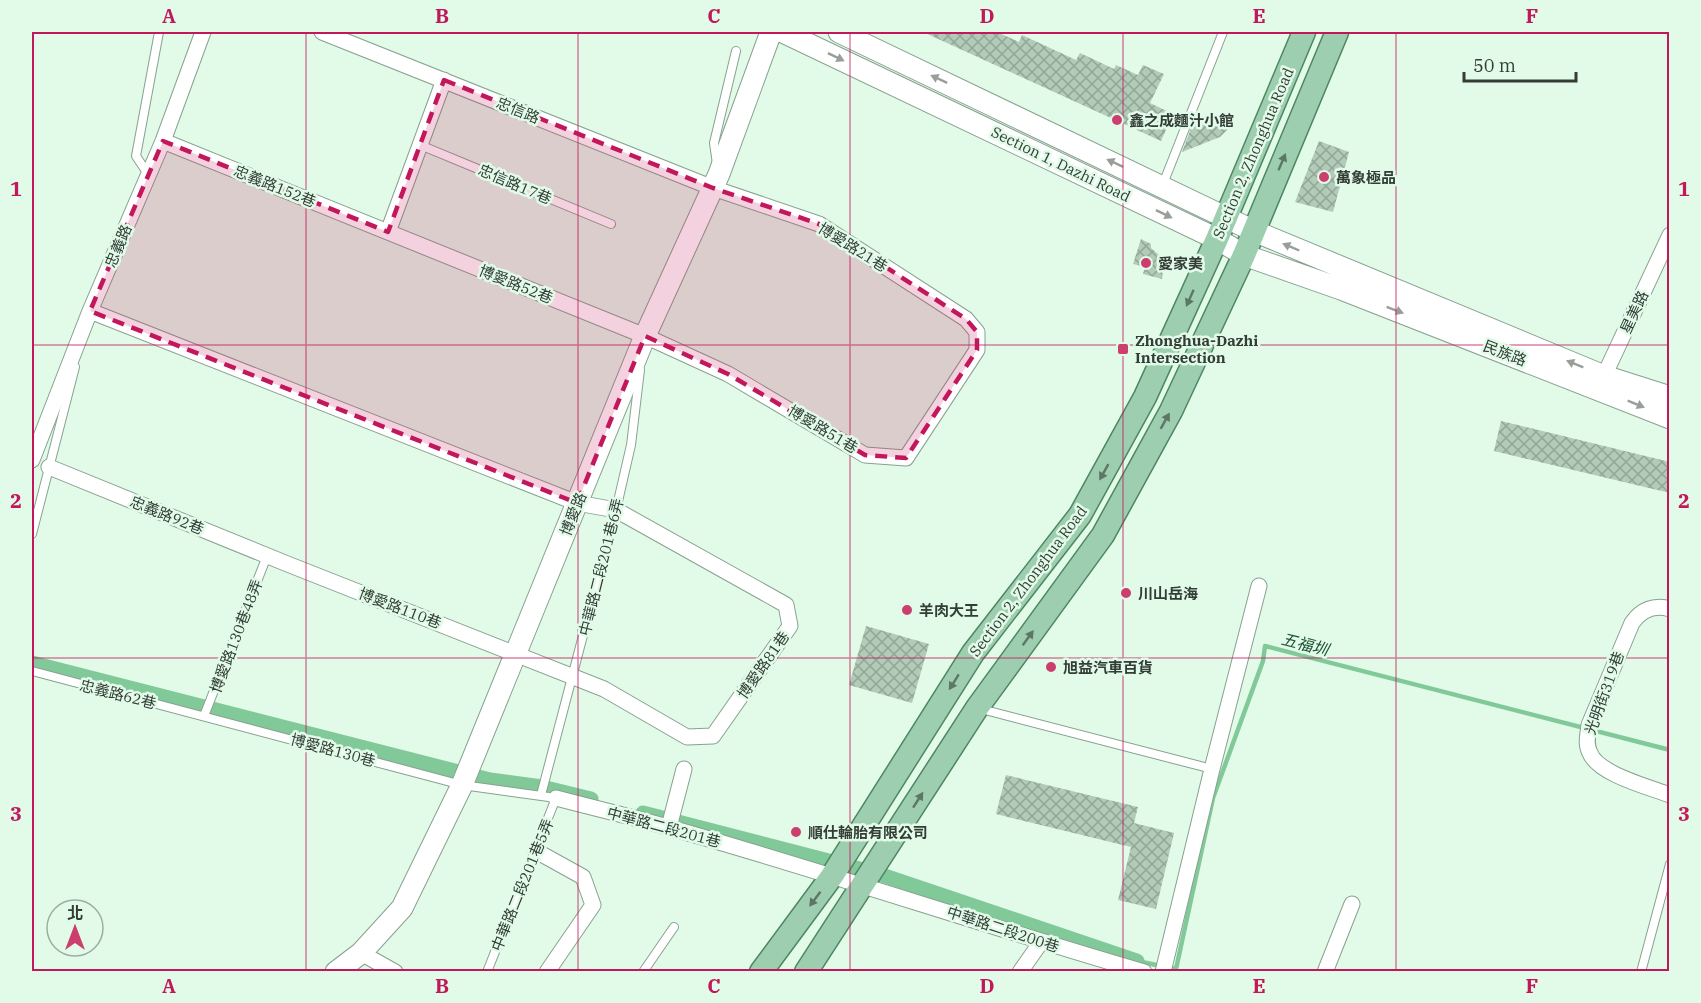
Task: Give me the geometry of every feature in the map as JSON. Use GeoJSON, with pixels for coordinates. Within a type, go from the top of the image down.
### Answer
{"type":"FeatureCollection","features":[{"type":"Feature","properties":{"kind":"main road","name":"Section 2, Zhonghua Road"},"geometry":{"type":"LineString","coordinates":[[761,972],[832,876],[973,653],[1080,515],[1145,397],[1217,239],[1304,32]]}},
{"type":"Feature","properties":{"kind":"main road","name":"Section 2, Zhonghua Road"},"geometry":{"type":"LineString","coordinates":[[806,972],[977,708],[1103,535],[1171,411],[1244,255],[1337,32]]}},
{"type":"Feature","properties":{"kind":"street","name":"忠義路"},"geometry":{"type":"LineString","coordinates":[[32,460],[90,311],[163,141],[203,32]]}},
{"type":"Feature","properties":{"kind":"street","name":"忠信路"},"geometry":{"type":"LineString","coordinates":[[322,32],[716,181]]}},
{"type":"Feature","properties":{"kind":"street","name":"博愛路"},"geometry":{"type":"LineString","coordinates":[[336,972],[361,953],[402,908],[462,785],[645,336],[716,181],[771,32]]}},
{"type":"Feature","properties":{"kind":"street","name":"Section 1, Dazhi Road"},"geometry":{"type":"LineString","coordinates":[[783,32],[1217,239],[1244,255],[1343,279]]}},
{"type":"Feature","properties":{"kind":"street","name":"Section 1, Dazhi Road"},"geometry":{"type":"LineString","coordinates":[[839,32],[1226,216],[1343,279]]}},
{"type":"Feature","properties":{"kind":"street"},"geometry":{"type":"LineString","coordinates":[[388,232],[444,80]]}},
{"type":"Feature","properties":{"kind":"street","name":"忠義路152巷"},"geometry":{"type":"LineString","coordinates":[[163,141],[388,232]]}},
{"type":"Feature","properties":{"kind":"street","name":"博愛路21巷"},"geometry":{"type":"LineString","coordinates":[[716,181],[819,224],[966,319],[977,332]]}},
{"type":"Feature","properties":{"kind":"street","name":"博愛路52巷"},"geometry":{"type":"LineString","coordinates":[[388,232],[645,336]]}},
{"type":"Feature","properties":{"kind":"street","name":"星美路"},"geometry":{"type":"LineString","coordinates":[[1602,383],[1670,235]]}},
{"type":"Feature","properties":{"kind":"street","name":"民族路"},"geometry":{"type":"LineString","coordinates":[[1343,279],[1602,383],[1670,418]]}},
{"type":"Feature","properties":{"kind":"street","name":"博愛路81巷"},"geometry":{"type":"LineString","coordinates":[[90,311],[577,502],[616,510],[786,605],[790,626],[713,736],[687,737],[604,689],[516,654]]}},
{"type":"Feature","properties":{"kind":"street","name":"博愛路51巷"},"geometry":{"type":"LineString","coordinates":[[645,336],[728,374],[865,455],[906,458],[977,350],[977,332]]}},
{"type":"Feature","properties":{"kind":"street","name":"民族路"},"geometry":{"type":"LineString","coordinates":[[1602,383],[1670,397]]}},
{"type":"Feature","properties":{"kind":"street","name":"忠義路92巷"},"geometry":{"type":"LineString","coordinates":[[49,467],[285,563]]}},
{"type":"Feature","properties":{"kind":"street","name":"博愛路110巷"},"geometry":{"type":"LineString","coordinates":[[285,563],[516,654]]}},
{"type":"Feature","properties":{"kind":"street"},"geometry":{"type":"LineString","coordinates":[[1163,972],[1259,586]]}},
{"type":"Feature","properties":{"kind":"street","name":"光明街319巷"},"geometry":{"type":"LineString","coordinates":[[1670,609],[1653,607],[1637,616],[1632,623],[1588,730],[1590,754],[1606,770],[1670,795]]}},
{"type":"Feature","properties":{"kind":"street"},"geometry":{"type":"LineString","coordinates":[[669,827],[684,769]]}},
{"type":"Feature","properties":{"kind":"street","name":"中華路二段201巷"},"geometry":{"type":"LineString","coordinates":[[549,797],[669,827],[863,886]]}},
{"type":"Feature","properties":{"kind":"street"},"geometry":{"type":"LineString","coordinates":[[536,851],[583,877],[593,905],[547,972]]}},
{"type":"Feature","properties":{"kind":"street","name":"中華路二段200巷"},"geometry":{"type":"LineString","coordinates":[[863,886],[1144,972]]}},
{"type":"Feature","properties":{"kind":"street"},"geometry":{"type":"LineString","coordinates":[[1325,972],[1352,904]]}},
{"type":"Feature","properties":{"kind":"street"},"geometry":{"type":"LineString","coordinates":[[1020,972],[1041,942]]}},
{"type":"Feature","properties":{"kind":"street"},"geometry":{"type":"LineString","coordinates":[[361,953],[395,972]]}},
{"type":"Feature","properties":{"kind":"lane"},"geometry":{"type":"LineString","coordinates":[[148,174],[136,156],[159,32]]}},
{"type":"Feature","properties":{"kind":"lane"},"geometry":{"type":"LineString","coordinates":[[1163,186],[1223,32]]}},
{"type":"Feature","properties":{"kind":"lane"},"geometry":{"type":"LineString","coordinates":[[716,181],[714,143],[736,51]]}},
{"type":"Feature","properties":{"kind":"lane","name":"忠信路17巷"},"geometry":{"type":"LineString","coordinates":[[420,145],[610,224]]}},
{"type":"Feature","properties":{"kind":"lane"},"geometry":{"type":"LineString","coordinates":[[32,534],[90,311]]}},
{"type":"Feature","properties":{"kind":"lane","name":"中華路二段201巷6弄"},"geometry":{"type":"LineString","coordinates":[[549,797],[573,676],[631,444],[645,336]]}},
{"type":"Feature","properties":{"kind":"lane","name":"博愛路130巷48弄"},"geometry":{"type":"LineString","coordinates":[[204,716],[267,556]]}},
{"type":"Feature","properties":{"kind":"lane","name":"忠義路62巷"},"geometry":{"type":"LineString","coordinates":[[32,672],[204,716]]}},
{"type":"Feature","properties":{"kind":"lane"},"geometry":{"type":"LineString","coordinates":[[977,708],[1212,769]]}},
{"type":"Feature","properties":{"kind":"lane","name":"博愛路130巷"},"geometry":{"type":"LineString","coordinates":[[204,716],[462,785]]}},
{"type":"Feature","properties":{"kind":"lane","name":"中華路二段201巷"},"geometry":{"type":"LineString","coordinates":[[462,785],[549,797]]}},
{"type":"Feature","properties":{"kind":"lane","name":"中華路二段201巷5弄"},"geometry":{"type":"LineString","coordinates":[[487,972],[536,851],[549,797]]}},
{"type":"Feature","properties":{"kind":"lane"},"geometry":{"type":"LineString","coordinates":[[1641,972],[1670,864]]}},
{"type":"Feature","properties":{"kind":"lane"},"geometry":{"type":"LineString","coordinates":[[643,972],[674,927]]}},
{"type":"Feature","properties":{"kind":"highlighted area"},"geometry":{"type":"Polygon","coordinates":[[[444,80],[713,188],[819,224],[966,319],[977,332],[977,350],[906,458],[865,455],[728,374],[645,336],[577,503],[90,311],[163,141],[388,232],[444,80]]]}},
{"type":"Feature","properties":{"kind":"building"},"geometry":{"type":"Polygon","coordinates":[[[923,32],[997,32],[1019,42],[1022,35],[1076,60],[1080,53],[1114,69],[1116,65],[1138,75],[1143,65],[1164,74],[1150,103],[1173,114],[1161,141],[923,32]]]}},
{"type":"Feature","properties":{"kind":"building"},"geometry":{"type":"Polygon","coordinates":[[[1195,118],[1229,128],[1220,137],[1182,152],[1195,118]]]}},
{"type":"Feature","properties":{"kind":"building","name":"萬象極品"},"geometry":{"type":"Polygon","coordinates":[[[1319,141],[1349,152],[1333,212],[1295,202],[1319,141]]]}},
{"type":"Feature","properties":{"kind":"building"},"geometry":{"type":"Polygon","coordinates":[[[1141,239],[1151,244],[1151,248],[1159,255],[1163,270],[1162,279],[1143,274],[1145,267],[1133,264],[1141,239]]]}},
{"type":"Feature","properties":{"kind":"building"},"geometry":{"type":"Polygon","coordinates":[[[1501,421],[1670,462],[1670,493],[1494,451],[1501,421]]]}},
{"type":"Feature","properties":{"kind":"building"},"geometry":{"type":"Polygon","coordinates":[[[866,626],[929,644],[912,703],[849,685],[866,626]]]}},
{"type":"Feature","properties":{"kind":"building"},"geometry":{"type":"Polygon","coordinates":[[[1006,775],[1138,807],[1134,823],[1174,833],[1156,909],[1118,900],[1131,847],[996,814],[1006,775]]]}},
{"type":"Feature","properties":{"kind":"waterway","name":"五福圳"},"geometry":{"type":"LineString","coordinates":[[1137,961],[1176,969],[1213,798],[1263,661],[1265,646],[1670,750]]}},
{"type":"Feature","properties":{"kind":"waterway"},"geometry":{"type":"LineString","coordinates":[[32,663],[490,780],[542,787],[591,799]]}},
{"type":"Feature","properties":{"kind":"waterway"},"geometry":{"type":"LineString","coordinates":[[643,813],[879,874],[1137,961]]}},
{"type":"Feature","properties":{"kind":"place","name":"鑫之成麵汁小館"},"geometry":{"type":"Point","coordinates":[1117,120]}},
{"type":"Feature","properties":{"kind":"place","name":"萬象極品"},"geometry":{"type":"Point","coordinates":[1324,177]}},
{"type":"Feature","properties":{"kind":"place","name":"愛家美"},"geometry":{"type":"Point","coordinates":[1146,263]}},
{"type":"Feature","properties":{"kind":"place","name":"Zhonghua-Dazhi Intersection"},"geometry":{"type":"Point","coordinates":[1123,349]}},
{"type":"Feature","properties":{"kind":"place","name":"川山岳海"},"geometry":{"type":"Point","coordinates":[1126,593]}},
{"type":"Feature","properties":{"kind":"place","name":"羊肉大王"},"geometry":{"type":"Point","coordinates":[907,610]}},
{"type":"Feature","properties":{"kind":"place","name":"旭益汽車百貨"},"geometry":{"type":"Point","coordinates":[1051,667]}},
{"type":"Feature","properties":{"kind":"place","name":"順仕輪胎有限公司"},"geometry":{"type":"Point","coordinates":[796,832]}}]}
